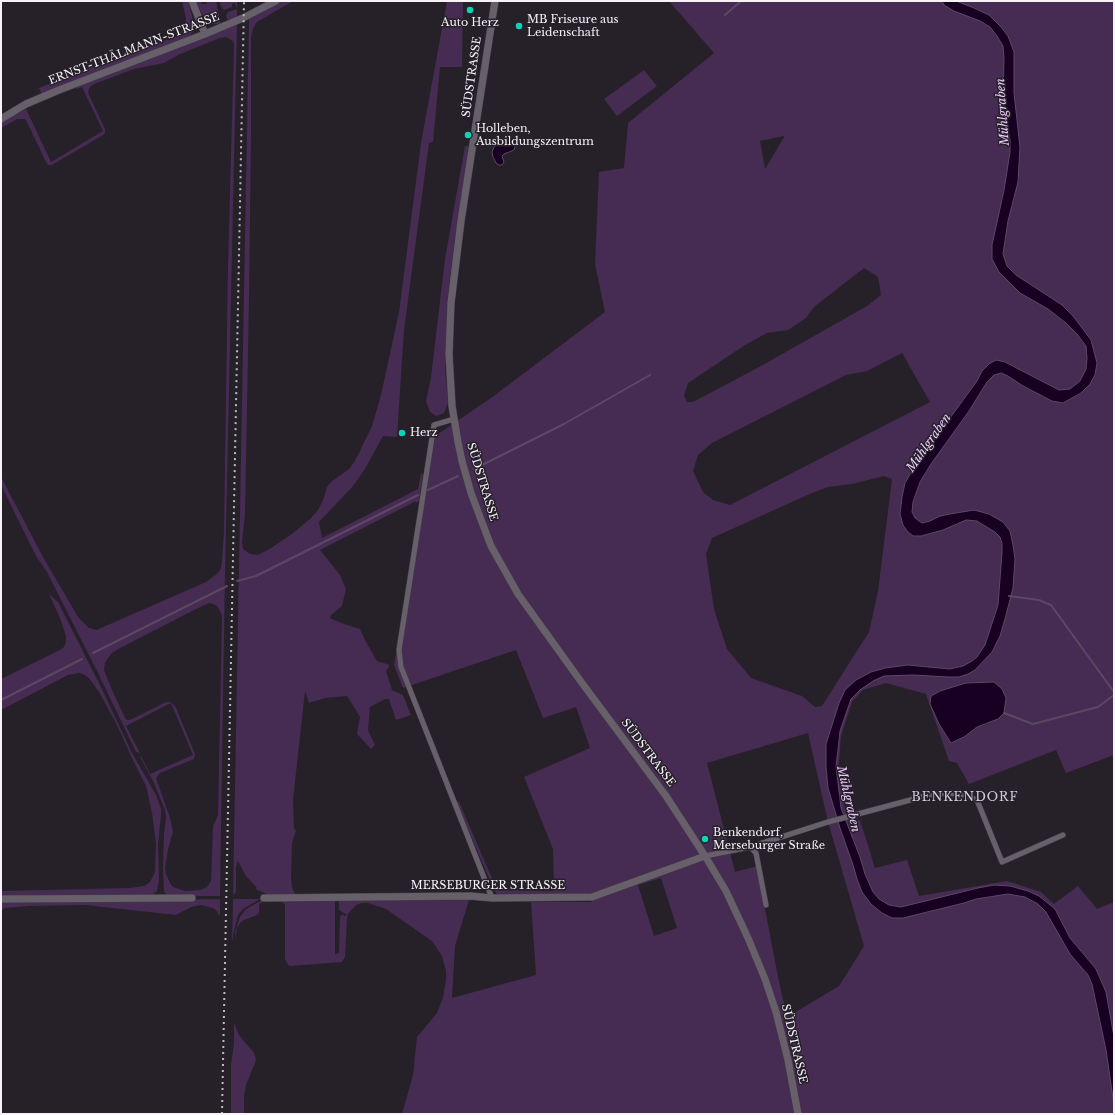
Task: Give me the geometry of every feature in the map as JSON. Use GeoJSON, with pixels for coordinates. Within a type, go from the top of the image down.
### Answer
{"type":"FeatureCollection","features":[{"type":"Feature","properties":{"kind":"main road"},"geometry":{"type":"LineString","coordinates":[[192,1],[205,34]]}},
{"type":"Feature","properties":{"kind":"main road","name":"ERNST-THÄLMANN-STRASSE"},"geometry":{"type":"LineString","coordinates":[[1,119],[26,104],[58,90],[205,34],[243,18],[276,1]]}},
{"type":"Feature","properties":{"kind":"main road","name":"SÜDSTRASSE"},"geometry":{"type":"LineString","coordinates":[[495,1],[461,221],[451,303],[449,354],[454,419],[458,442],[471,493],[491,546],[518,594],[666,796],[726,891],[765,979],[776,1012],[788,1060],[798,1114]]}},
{"type":"Feature","properties":{"kind":"main road","name":"MERSEBURGER STRASSE"},"geometry":{"type":"LineString","coordinates":[[264,898],[470,896],[492,898],[592,897],[705,856]]}},
{"type":"Feature","properties":{"kind":"main road"},"geometry":{"type":"LineString","coordinates":[[1,899],[192,898]]}},
{"type":"Feature","properties":{"kind":"street"},"geometry":{"type":"LineString","coordinates":[[454,419],[434,425],[400,643],[400,667],[492,898]]}},
{"type":"Feature","properties":{"kind":"street"},"geometry":{"type":"LineString","coordinates":[[705,856],[750,846],[849,816],[929,795],[947,793],[965,795],[977,800],[1002,862],[1063,835]]}},
{"type":"Feature","properties":{"kind":"street"},"geometry":{"type":"LineString","coordinates":[[750,846],[756,853],[766,905]]}},
{"type":"Feature","properties":{"kind":"shaded area"},"geometry":{"type":"Polygon","coordinates":[[[182,1],[188,1],[194,23],[194,31],[189,36],[42,95],[39,88],[77,72],[175,37],[185,26],[186,19],[182,1]]]}},
{"type":"Feature","properties":{"kind":"shaded area"},"geometry":{"type":"Polygon","coordinates":[[[196,1],[200,1],[202,4],[207,4],[206,1],[216,1],[221,24],[213,24],[208,20],[202,14],[196,1]]]}},
{"type":"Feature","properties":{"kind":"shaded area"},"geometry":{"type":"Polygon","coordinates":[[[219,1],[237,1],[237,9],[235,3],[232,4],[232,7],[224,10],[219,1]]]}},
{"type":"Feature","properties":{"kind":"shaded area"},"geometry":{"type":"Polygon","coordinates":[[[282,1],[293,1],[257,22],[251,37],[249,299],[245,514],[242,542],[243,549],[250,554],[258,555],[271,548],[292,534],[311,518],[318,510],[327,487],[331,482],[349,469],[355,461],[372,426],[381,395],[399,312],[421,143],[447,1],[463,1],[462,67],[440,67],[433,142],[429,143],[404,330],[397,437],[383,436],[365,469],[353,486],[319,522],[322,538],[418,489],[421,474],[423,474],[419,501],[415,503],[416,501],[320,550],[340,575],[346,589],[342,606],[331,615],[330,618],[360,629],[377,661],[390,665],[386,671],[392,690],[403,695],[411,715],[396,720],[389,699],[385,699],[370,707],[368,730],[375,745],[371,749],[357,734],[360,717],[347,696],[325,698],[309,703],[305,691],[293,800],[294,829],[296,830],[292,843],[291,878],[292,887],[295,894],[269,895],[255,889],[257,888],[246,876],[238,861],[236,867],[236,892],[233,895],[249,19],[282,1]]]}},
{"type":"Feature","properties":{"kind":"shaded area"},"geometry":{"type":"Polygon","coordinates":[[[669,1],[1114,1],[1114,755],[1066,773],[1056,750],[969,784],[957,763],[949,761],[926,694],[886,683],[863,690],[852,702],[841,736],[838,773],[849,822],[860,820],[875,868],[907,860],[919,896],[1007,881],[1041,892],[1054,904],[1078,886],[1097,909],[1114,902],[1114,1114],[402,1114],[413,1075],[417,1037],[437,1013],[443,998],[446,971],[442,956],[432,941],[386,909],[368,903],[362,903],[356,905],[348,914],[345,957],[342,962],[291,966],[288,965],[285,959],[285,905],[279,901],[263,901],[259,905],[259,913],[257,915],[240,923],[237,928],[235,939],[235,932],[240,917],[246,909],[262,900],[335,899],[335,954],[339,953],[340,917],[342,914],[345,916],[347,915],[339,910],[340,899],[406,898],[487,900],[469,900],[455,946],[452,998],[536,975],[531,902],[591,902],[597,892],[585,894],[497,894],[456,801],[459,802],[497,890],[554,891],[553,849],[524,777],[590,748],[576,707],[543,718],[516,650],[403,688],[394,665],[435,439],[438,434],[491,398],[605,312],[595,264],[599,172],[624,168],[628,123],[714,53],[669,1]],[[784,136],[760,141],[765,169],[784,136]],[[864,268],[814,307],[806,318],[788,330],[767,333],[745,345],[688,383],[684,396],[687,402],[693,402],[761,366],[867,306],[881,295],[878,277],[864,268]],[[902,353],[867,371],[846,375],[712,443],[698,455],[693,471],[703,492],[713,500],[730,505],[930,402],[902,353]],[[884,476],[852,484],[828,487],[712,538],[706,554],[714,609],[727,649],[751,678],[802,696],[815,707],[822,706],[869,632],[878,591],[892,479],[884,476]],[[994,682],[966,683],[940,691],[977,727],[988,724],[994,682]],[[808,733],[707,763],[735,872],[757,866],[777,972],[783,1000],[789,1016],[839,986],[864,946],[828,822],[808,733]],[[661,878],[638,885],[654,936],[677,928],[661,878]]]}},
{"type":"Feature","properties":{"kind":"shaded area"},"geometry":{"type":"Polygon","coordinates":[[[942,1],[956,1],[989,15],[1008,36],[1014,52],[1014,93],[1020,147],[1018,182],[1008,221],[1003,254],[1007,266],[1016,275],[1062,305],[1073,316],[1091,340],[1097,363],[1095,375],[1090,384],[1081,393],[1063,403],[1052,401],[1001,373],[994,375],[987,382],[920,482],[913,502],[912,512],[915,518],[922,523],[940,516],[974,510],[989,514],[1003,522],[1010,531],[1013,545],[1015,559],[1013,588],[1000,636],[992,652],[975,670],[959,677],[914,675],[884,676],[873,681],[860,690],[851,699],[840,731],[836,766],[841,808],[873,892],[879,899],[889,905],[901,907],[994,885],[1010,886],[1028,891],[1039,896],[1055,909],[1070,938],[1096,969],[1106,992],[1114,1037],[1114,1105],[1106,1050],[1092,984],[1088,975],[1070,954],[1046,912],[1038,904],[1025,897],[1008,894],[976,899],[903,918],[892,918],[882,913],[871,904],[862,892],[828,788],[826,744],[839,703],[845,690],[856,680],[871,672],[885,668],[908,665],[950,669],[963,666],[972,661],[977,657],[985,645],[998,605],[1002,543],[1000,537],[995,532],[977,521],[966,520],[943,530],[921,536],[913,536],[903,525],[900,514],[902,497],[905,483],[915,466],[977,381],[982,371],[996,360],[1005,362],[1059,390],[1070,389],[1080,381],[1086,369],[1086,346],[1077,334],[1048,309],[1020,293],[999,272],[992,259],[992,245],[1004,190],[1010,152],[1010,140],[1003,107],[1003,46],[990,27],[980,21],[954,11],[944,5],[942,1]]]}},
{"type":"Feature","properties":{"kind":"shaded area"},"geometry":{"type":"Polygon","coordinates":[[[237,9],[237,18],[230,21],[227,19],[226,16],[228,12],[237,9]]]}},
{"type":"Feature","properties":{"kind":"shaded area"},"geometry":{"type":"Polygon","coordinates":[[[237,24],[225,573],[220,896],[170,896],[165,893],[163,869],[166,818],[165,810],[154,783],[140,757],[141,756],[150,774],[193,755],[171,703],[126,726],[140,753],[136,752],[47,572],[36,556],[1,485],[1,477],[43,557],[78,617],[89,628],[97,630],[206,582],[218,573],[221,568],[224,531],[233,41],[226,37],[220,38],[180,54],[164,63],[134,69],[94,84],[88,91],[105,129],[105,133],[52,165],[48,165],[46,162],[25,119],[17,119],[1,128],[1,122],[26,109],[51,162],[103,131],[82,87],[76,89],[76,86],[237,24]],[[209,603],[196,609],[120,648],[112,653],[108,658],[105,663],[104,670],[127,720],[130,720],[166,702],[173,704],[195,754],[194,759],[160,773],[156,778],[170,818],[173,832],[168,849],[165,869],[166,874],[173,887],[185,891],[200,890],[207,887],[211,881],[213,826],[218,815],[222,615],[217,606],[209,603]]]}},
{"type":"Feature","properties":{"kind":"shaded area"},"geometry":{"type":"Polygon","coordinates":[[[644,70],[657,86],[617,116],[604,99],[644,70]]]}},
{"type":"Feature","properties":{"kind":"shaded area"},"geometry":{"type":"Polygon","coordinates":[[[512,144],[515,147],[514,150],[502,156],[504,162],[502,165],[496,163],[492,152],[494,147],[497,145],[507,146],[512,144]]]}},
{"type":"Feature","properties":{"kind":"shaded area"},"geometry":{"type":"Polygon","coordinates":[[[465,146],[468,146],[468,158],[447,306],[445,369],[448,403],[444,413],[436,416],[430,412],[426,401],[431,377],[445,259],[465,146]]]}},
{"type":"Feature","properties":{"kind":"shaded area"},"geometry":{"type":"Polygon","coordinates":[[[49,594],[58,602],[101,687],[131,751],[156,795],[161,809],[158,844],[159,880],[157,891],[151,896],[1,896],[1,891],[130,888],[144,886],[150,882],[155,872],[156,843],[152,813],[146,786],[117,725],[99,692],[89,678],[79,673],[68,675],[1,710],[1,679],[64,647],[66,636],[49,594]]]}},
{"type":"Feature","properties":{"kind":"shaded area"},"geometry":{"type":"Polygon","coordinates":[[[994,682],[1002,689],[1006,698],[1004,713],[998,719],[977,727],[964,737],[951,743],[939,724],[930,704],[931,696],[940,691],[966,683],[994,682]]]}},
{"type":"Feature","properties":{"kind":"shaded area"},"geometry":{"type":"Polygon","coordinates":[[[220,899],[220,916],[213,908],[201,905],[191,907],[176,915],[85,905],[29,906],[5,908],[1,911],[1,902],[220,899]]]}},
{"type":"Feature","properties":{"kind":"shaded area"},"geometry":{"type":"Polygon","coordinates":[[[233,899],[260,899],[243,909],[238,915],[232,942],[233,899]]]}},
{"type":"Feature","properties":{"kind":"shaded area"},"geometry":{"type":"Polygon","coordinates":[[[234,1023],[239,1035],[254,1053],[256,1060],[246,1085],[244,1114],[231,1114],[231,1065],[234,1043],[234,1023]]]}},
{"type":"Feature","properties":{"kind":"waterway"},"geometry":{"type":"LineString","coordinates":[[725,15],[741,1]]}},
{"type":"Feature","properties":{"kind":"waterway"},"geometry":{"type":"LineString","coordinates":[[474,469],[564,424],[650,375]]}},
{"type":"Feature","properties":{"kind":"waterway"},"geometry":{"type":"LineString","coordinates":[[428,490],[458,476]]}},
{"type":"Feature","properties":{"kind":"waterway"},"geometry":{"type":"LineString","coordinates":[[237,581],[256,576],[418,495]]}},
{"type":"Feature","properties":{"kind":"waterway"},"geometry":{"type":"LineString","coordinates":[[93,653],[227,586]]}},
{"type":"Feature","properties":{"kind":"waterway"},"geometry":{"type":"LineString","coordinates":[[1009,596],[1039,600],[1051,605],[1114,692]]}},
{"type":"Feature","properties":{"kind":"waterway"},"geometry":{"type":"LineString","coordinates":[[1,700],[82,659]]}},
{"type":"Feature","properties":{"kind":"waterway"},"geometry":{"type":"LineString","coordinates":[[1004,713],[1033,724],[1098,707],[1114,695]]}},
{"type":"Feature","properties":{"kind":"railway"},"geometry":{"type":"LineString","coordinates":[[222,1114],[244,1]]}},
{"type":"Feature","properties":{"kind":"place","name":"Auto Herz"},"geometry":{"type":"Point","coordinates":[470,10]}},
{"type":"Feature","properties":{"kind":"place","name":"MB Friseure aus Leidenschaft"},"geometry":{"type":"Point","coordinates":[519,26]}},
{"type":"Feature","properties":{"kind":"place","name":"Holleben, Ausbildungszentrum"},"geometry":{"type":"Point","coordinates":[468,135]}},
{"type":"Feature","properties":{"kind":"place","name":"Herz"},"geometry":{"type":"Point","coordinates":[402,433]}},
{"type":"Feature","properties":{"kind":"place","name":"Benkendorf, Merseburger Straße"},"geometry":{"type":"Point","coordinates":[705,839]}},
{"type":"Feature","properties":{"kind":"district","name":"BENKENDORF"},"geometry":{"type":"Point","coordinates":[965,798]}},
{"type":"Feature","properties":{"kind":"water label","name":"Mühlgraben"},"geometry":{"type":"Point","coordinates":[1003,112]}},
{"type":"Feature","properties":{"kind":"water label","name":"Mühlgraben"},"geometry":{"type":"Point","coordinates":[929,443]}},
{"type":"Feature","properties":{"kind":"water label","name":"Mühlgraben"},"geometry":{"type":"Point","coordinates":[848,799]}}]}
